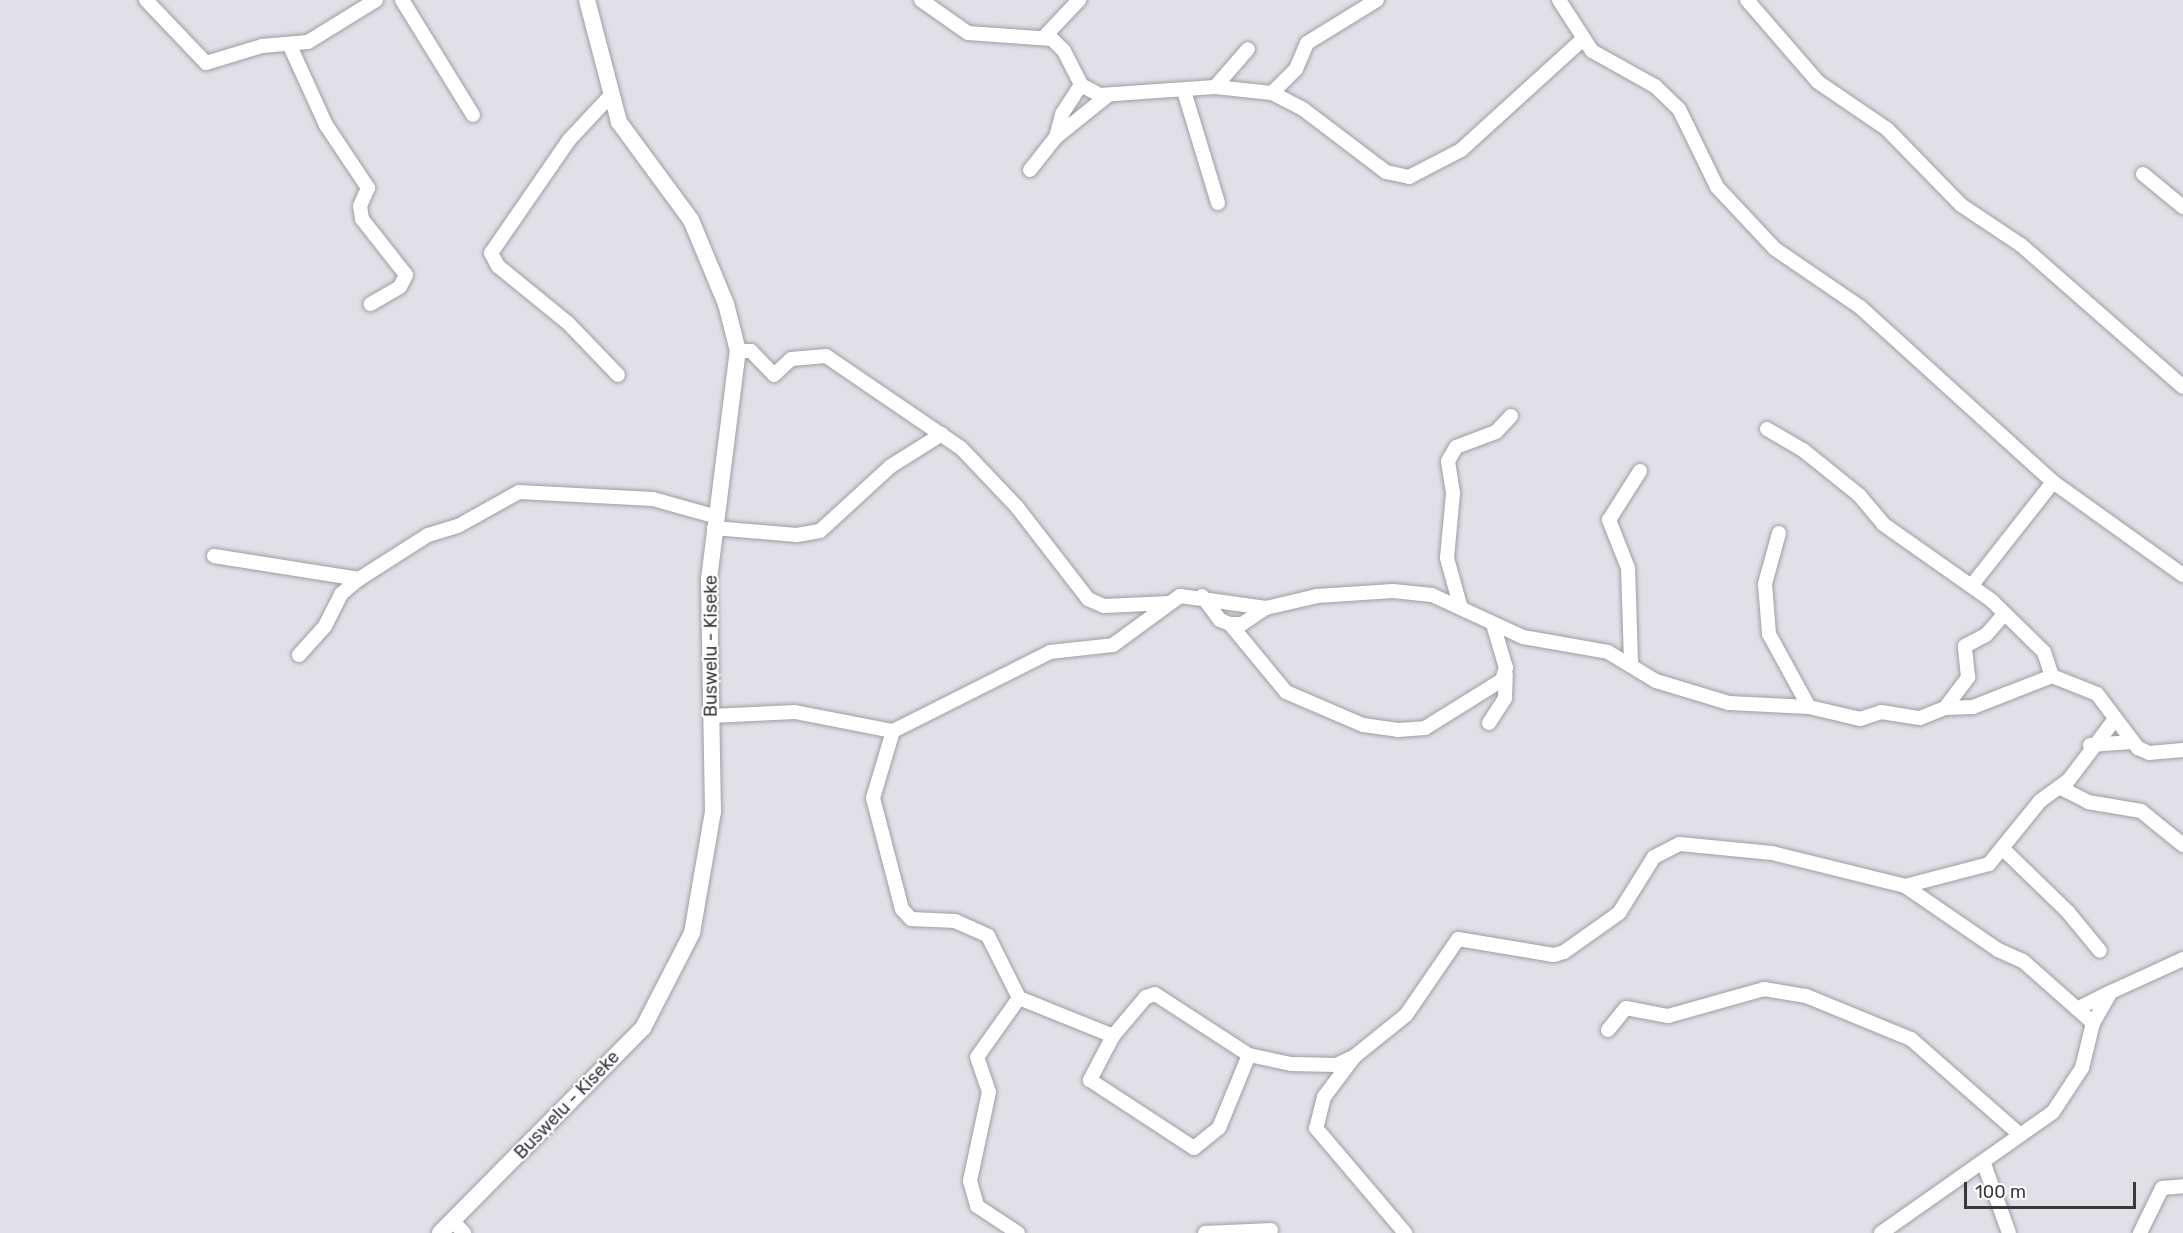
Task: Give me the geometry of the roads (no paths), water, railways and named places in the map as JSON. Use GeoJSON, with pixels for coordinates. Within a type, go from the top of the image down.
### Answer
{"type":"FeatureCollection","features":[{"type":"Feature","properties":{"kind":"main road","name":"Buswelu - Kiseke"},"geometry":{"type":"LineString","coordinates":[[440,1233],[643,1028],[692,933],[713,812],[709,579],[714,522],[738,351],[726,304],[691,220],[630,143],[612,94],[587,0]]}},
{"type":"Feature","properties":{"kind":"street"},"geometry":{"type":"LineString","coordinates":[[146,0],[206,63],[262,46],[290,46],[326,33],[376,0]]}},
{"type":"Feature","properties":{"kind":"street"},"geometry":{"type":"LineString","coordinates":[[402,0],[473,115]]}},
{"type":"Feature","properties":{"kind":"street"},"geometry":{"type":"LineString","coordinates":[[921,0],[968,33],[1045,36],[1064,51],[1081,85],[1107,96],[1215,87],[1272,93],[1303,109],[1386,172],[1421,176],[1475,138],[1583,39]]}},
{"type":"Feature","properties":{"kind":"street"},"geometry":{"type":"LineString","coordinates":[[1045,36],[1079,0]]}},
{"type":"Feature","properties":{"kind":"street"},"geometry":{"type":"LineString","coordinates":[[1272,93],[1296,69],[1307,43],[1377,0]]}},
{"type":"Feature","properties":{"kind":"street"},"geometry":{"type":"LineString","coordinates":[[1559,0],[1583,39],[1612,65],[1656,86],[1679,109],[1717,187],[1775,249],[1860,307],[2053,482],[2183,575]]}},
{"type":"Feature","properties":{"kind":"street"},"geometry":{"type":"LineString","coordinates":[[1747,0],[1818,82],[1887,129],[1961,206],[2021,245],[2183,387]]}},
{"type":"Feature","properties":{"kind":"street"},"geometry":{"type":"LineString","coordinates":[[290,46],[326,125],[368,188],[360,206],[362,219],[406,275],[400,287],[371,304]]}},
{"type":"Feature","properties":{"kind":"street"},"geometry":{"type":"LineString","coordinates":[[1215,87],[1248,49]]}},
{"type":"Feature","properties":{"kind":"street"},"geometry":{"type":"LineString","coordinates":[[1056,137],[1062,114],[1081,85]]}},
{"type":"Feature","properties":{"kind":"street"},"geometry":{"type":"LineString","coordinates":[[1184,91],[1218,204]]}},
{"type":"Feature","properties":{"kind":"street"},"geometry":{"type":"LineString","coordinates":[[612,94],[588,114],[491,254],[498,266],[568,323],[618,375]]}},
{"type":"Feature","properties":{"kind":"street"},"geometry":{"type":"LineString","coordinates":[[1030,170],[1056,137],[1107,96]]}},
{"type":"Feature","properties":{"kind":"street"},"geometry":{"type":"LineString","coordinates":[[2143,174],[2183,207]]}},
{"type":"Feature","properties":{"kind":"street"},"geometry":{"type":"LineString","coordinates":[[738,351],[751,351],[774,375],[791,359],[823,355],[942,434],[1017,507],[1088,599],[1104,606],[1169,603]]}},
{"type":"Feature","properties":{"kind":"street"},"geometry":{"type":"LineString","coordinates":[[1460,605],[1448,558],[1453,493],[1448,460],[1456,447],[1496,432],[1510,416]]}},
{"type":"Feature","properties":{"kind":"street"},"geometry":{"type":"LineString","coordinates":[[1767,429],[1803,450],[1859,495],[1883,524],[1972,585],[2044,652],[2052,676]]}},
{"type":"Feature","properties":{"kind":"street"},"geometry":{"type":"LineString","coordinates":[[299,655],[325,626],[341,594],[359,579],[428,535],[458,526],[519,492],[653,499],[714,522],[797,535],[820,531],[891,466],[942,434]]}},
{"type":"Feature","properties":{"kind":"street"},"geometry":{"type":"LineString","coordinates":[[1631,662],[1628,568],[1609,520],[1640,471]]}},
{"type":"Feature","properties":{"kind":"street"},"geometry":{"type":"LineString","coordinates":[[1972,585],[2053,482]]}},
{"type":"Feature","properties":{"kind":"street"},"geometry":{"type":"LineString","coordinates":[[1779,533],[1765,584],[1765,612],[1772,647],[1809,707]]}},
{"type":"Feature","properties":{"kind":"street"},"geometry":{"type":"LineString","coordinates":[[214,556],[359,579]]}},
{"type":"Feature","properties":{"kind":"street"},"geometry":{"type":"LineString","coordinates":[[1202,596],[1220,621],[1242,624],[1266,608],[1317,597],[1393,591],[1432,595],[1460,605],[1493,624],[1523,637],[1608,652],[1631,662],[1663,684],[1729,703],[1809,707],[1860,719],[1881,712],[1926,718],[1945,708],[1968,677],[1965,646],[1986,634],[2004,614]]}},
{"type":"Feature","properties":{"kind":"street"},"geometry":{"type":"LineString","coordinates":[[711,716],[795,712],[893,731],[1050,652],[1113,645],[1180,596],[1202,596],[1266,608]]}},
{"type":"Feature","properties":{"kind":"street"},"geometry":{"type":"LineString","coordinates":[[1230,624],[1286,692],[1380,729],[1425,729],[1506,675]]}},
{"type":"Feature","properties":{"kind":"street"},"geometry":{"type":"LineString","coordinates":[[1489,723],[1505,698],[1506,675],[1493,624]]}},
{"type":"Feature","properties":{"kind":"street"},"geometry":{"type":"LineString","coordinates":[[1945,708],[1973,707],[2052,676],[2097,694],[2129,742],[2149,753],[2183,750]]}},
{"type":"Feature","properties":{"kind":"street"},"geometry":{"type":"LineString","coordinates":[[1790,705],[1796,688]]}},
{"type":"Feature","properties":{"kind":"street"},"geometry":{"type":"LineString","coordinates":[[1905,886],[1989,864],[2040,801],[2061,788],[2090,745],[2115,719]]}},
{"type":"Feature","properties":{"kind":"street"},"geometry":{"type":"LineString","coordinates":[[893,731],[873,798],[902,909],[911,919],[955,921],[988,936],[1019,998],[1113,1036]]}},
{"type":"Feature","properties":{"kind":"street"},"geometry":{"type":"LineString","coordinates":[[2090,745],[2129,742]]}},
{"type":"Feature","properties":{"kind":"street"},"geometry":{"type":"LineString","coordinates":[[2061,788],[2088,802],[2141,811],[2183,845]]}},
{"type":"Feature","properties":{"kind":"street"},"geometry":{"type":"LineString","coordinates":[[1405,1233],[1316,1128],[1324,1097],[1355,1056],[1406,1015],[1458,939],[1554,955],[1564,952],[1619,913],[1654,857],[1680,844],[1772,853],[1905,886],[1933,901],[1998,950],[2024,961],[2093,1023]]}},
{"type":"Feature","properties":{"kind":"street"},"geometry":{"type":"LineString","coordinates":[[2003,849],[2100,951]]}},
{"type":"Feature","properties":{"kind":"street"},"geometry":{"type":"LineString","coordinates":[[1933,901],[1936,878]]}},
{"type":"Feature","properties":{"kind":"street"},"geometry":{"type":"LineString","coordinates":[[2077,1009],[2183,959]]}},
{"type":"Feature","properties":{"kind":"street"},"geometry":{"type":"LineString","coordinates":[[1608,1030],[1626,1008],[1668,1016],[1764,989],[1806,996],[1911,1039],[2017,1132]]}},
{"type":"Feature","properties":{"kind":"street"},"geometry":{"type":"LineString","coordinates":[[1881,1233],[1984,1164],[2017,1132],[2053,1112],[2069,1092],[2091,1048],[2093,1023],[2110,992]]}},
{"type":"Feature","properties":{"kind":"street"},"geometry":{"type":"LineString","coordinates":[[1248,1054],[1219,1128],[1194,1148],[1090,1080],[1113,1036],[1155,994],[1248,1054],[1316,1066],[1355,1056]]}},
{"type":"Feature","properties":{"kind":"street"},"geometry":{"type":"LineString","coordinates":[[1018,1233],[977,1206],[970,1181],[988,1092],[977,1057],[1019,998]]}},
{"type":"Feature","properties":{"kind":"street"},"geometry":{"type":"LineString","coordinates":[[1984,1164],[2009,1233]]}},
{"type":"Feature","properties":{"kind":"street"},"geometry":{"type":"LineString","coordinates":[[2140,1233],[2162,1188],[2183,1186]]}},
{"type":"Feature","properties":{"kind":"street"},"geometry":{"type":"LineString","coordinates":[[452,1220],[464,1233]]}},
{"type":"Feature","properties":{"kind":"street"},"geometry":{"type":"LineString","coordinates":[[1204,1233],[1271,1230]]}}]}
